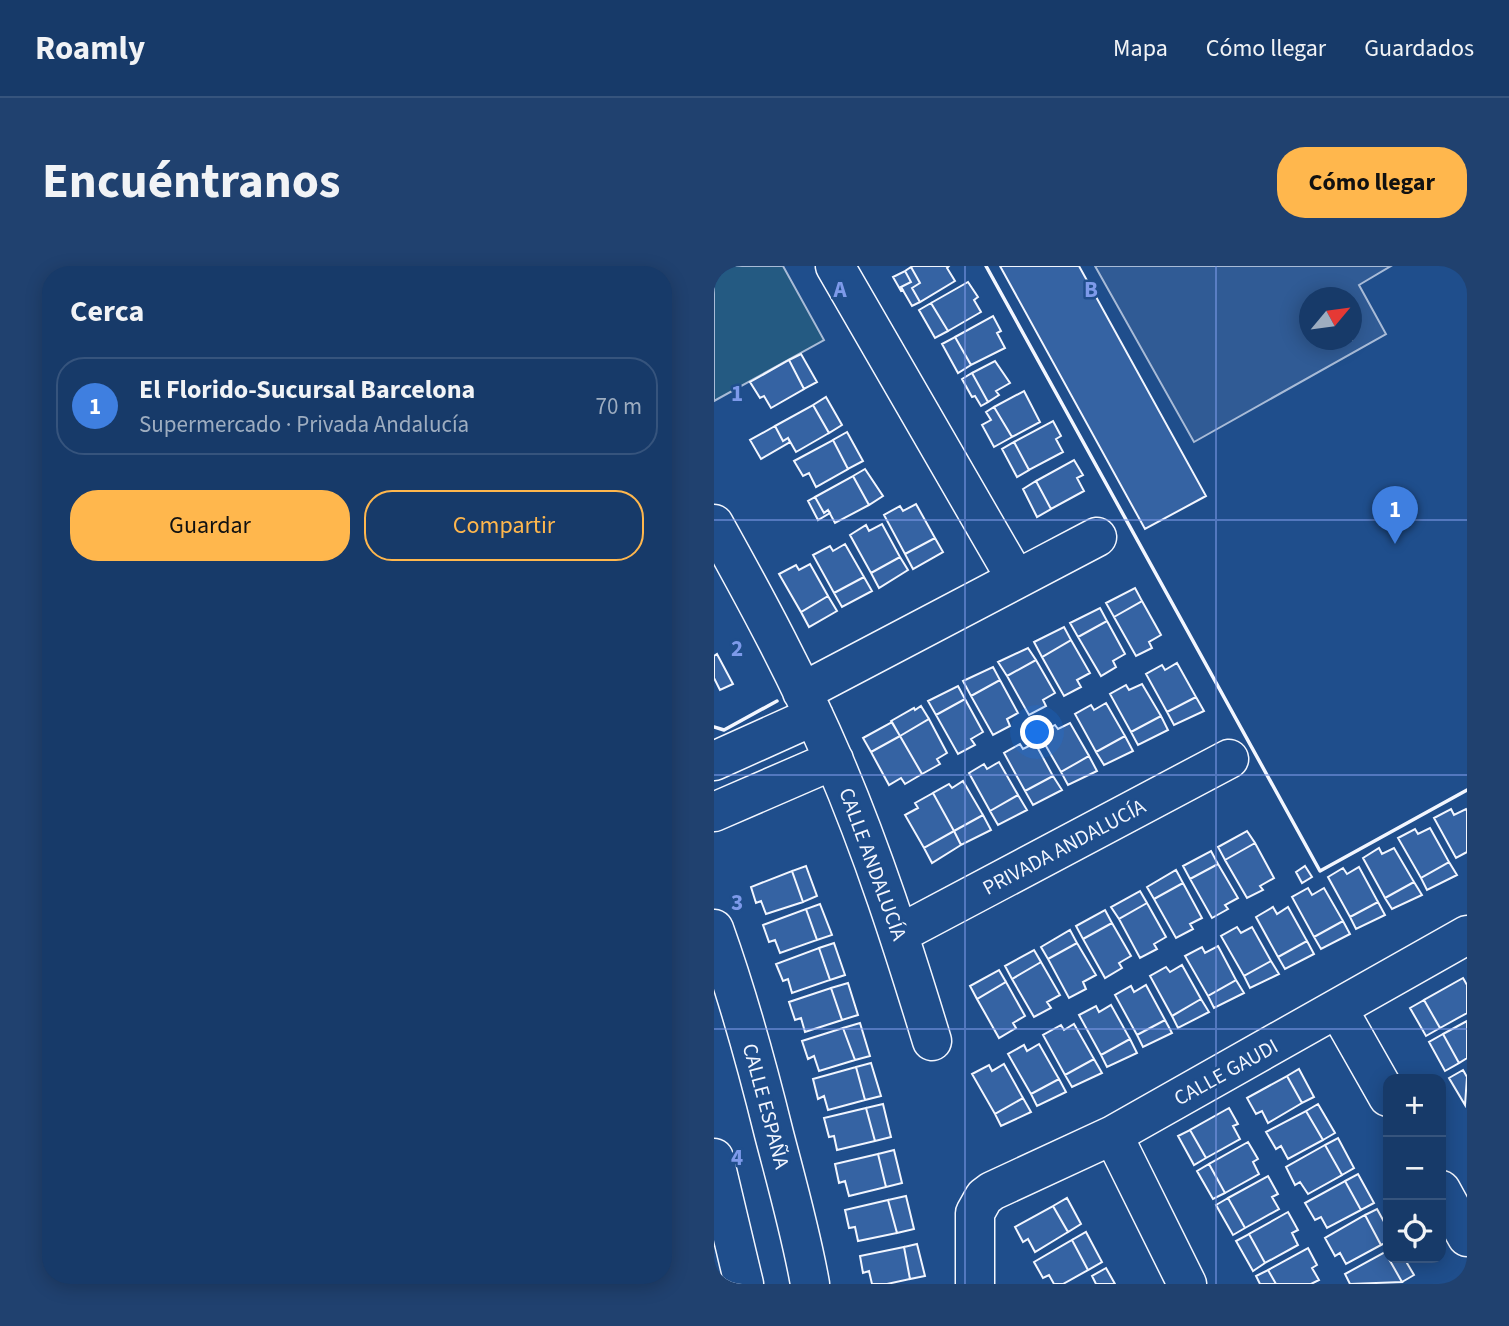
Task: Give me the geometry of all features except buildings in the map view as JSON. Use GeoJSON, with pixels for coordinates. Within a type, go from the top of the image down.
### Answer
{"type":"FeatureCollection","features":[{"type":"Feature","properties":{"kind":"street"},"geometry":{"type":"LineString","coordinates":[[835,266],[1016,579]]}},
{"type":"Feature","properties":{"kind":"street","name":"CALLE ANDALUCÍA"},"geometry":{"type":"LineString","coordinates":[[714,524],[760,607],[834,760],[899,934],[932,1041]]}},
{"type":"Feature","properties":{"kind":"street"},"geometry":{"type":"LineString","coordinates":[[714,761],[1016,579],[1097,537]]}},
{"type":"Feature","properties":{"kind":"street"},"geometry":{"type":"LineString","coordinates":[[714,811],[834,760]]}},
{"type":"Feature","properties":{"kind":"street","name":"PRIVADA ANDALUCÍA"},"geometry":{"type":"LineString","coordinates":[[899,934],[1229,760]]}},
{"type":"Feature","properties":{"kind":"street","name":"CALLE ESPAÑA"},"geometry":{"type":"LineString","coordinates":[[714,929],[762,1087],[804,1249],[810,1284]]}},
{"type":"Feature","properties":{"kind":"street","name":"CALLE GAUDI"},"geometry":{"type":"LineString","coordinates":[[975,1284],[975,1213],[984,1197],[992,1191],[1113,1135],[1467,935]]}},
{"type":"Feature","properties":{"kind":"street"},"geometry":{"type":"LineString","coordinates":[[1339,1009],[1383,1088]]}},
{"type":"Feature","properties":{"kind":"street"},"geometry":{"type":"LineString","coordinates":[[1113,1135],[1187,1284]]}},
{"type":"Feature","properties":{"kind":"street"},"geometry":{"type":"LineString","coordinates":[[714,1158],[744,1284]]}},
{"type":"Feature","properties":{"kind":"street"},"geometry":{"type":"LineString","coordinates":[[1446,1199],[1467,1237]]}},
{"type":"Feature","properties":{"kind":"shaded area"},"geometry":{"type":"Polygon","coordinates":[[[714,266],[783,266],[824,340],[714,401],[714,266]]]}},
{"type":"Feature","properties":{"kind":"shaded area"},"geometry":{"type":"Polygon","coordinates":[[[1095,266],[1391,266],[1359,285],[1360,287],[1299,287],[1299,350],[1358,350],[1194,442],[1095,266]]]}},
{"type":"Feature","properties":{"kind":"shaded area"},"geometry":{"type":"Polygon","coordinates":[[[1362,290],[1386,334],[1362,348],[1362,290]]]}},
{"type":"Feature","properties":{"kind":"wall"},"geometry":{"type":"LineString","coordinates":[[986,266],[1320,871],[1467,790]]}},
{"type":"Feature","properties":{"kind":"wall"},"geometry":{"type":"LineString","coordinates":[[714,727],[724,730],[777,701]]}},
{"type":"Feature","properties":{"kind":"place","name":"El Florido-Sucursal Barcelona"},"geometry":{"type":"Point","coordinates":[1395,544]}}]}
